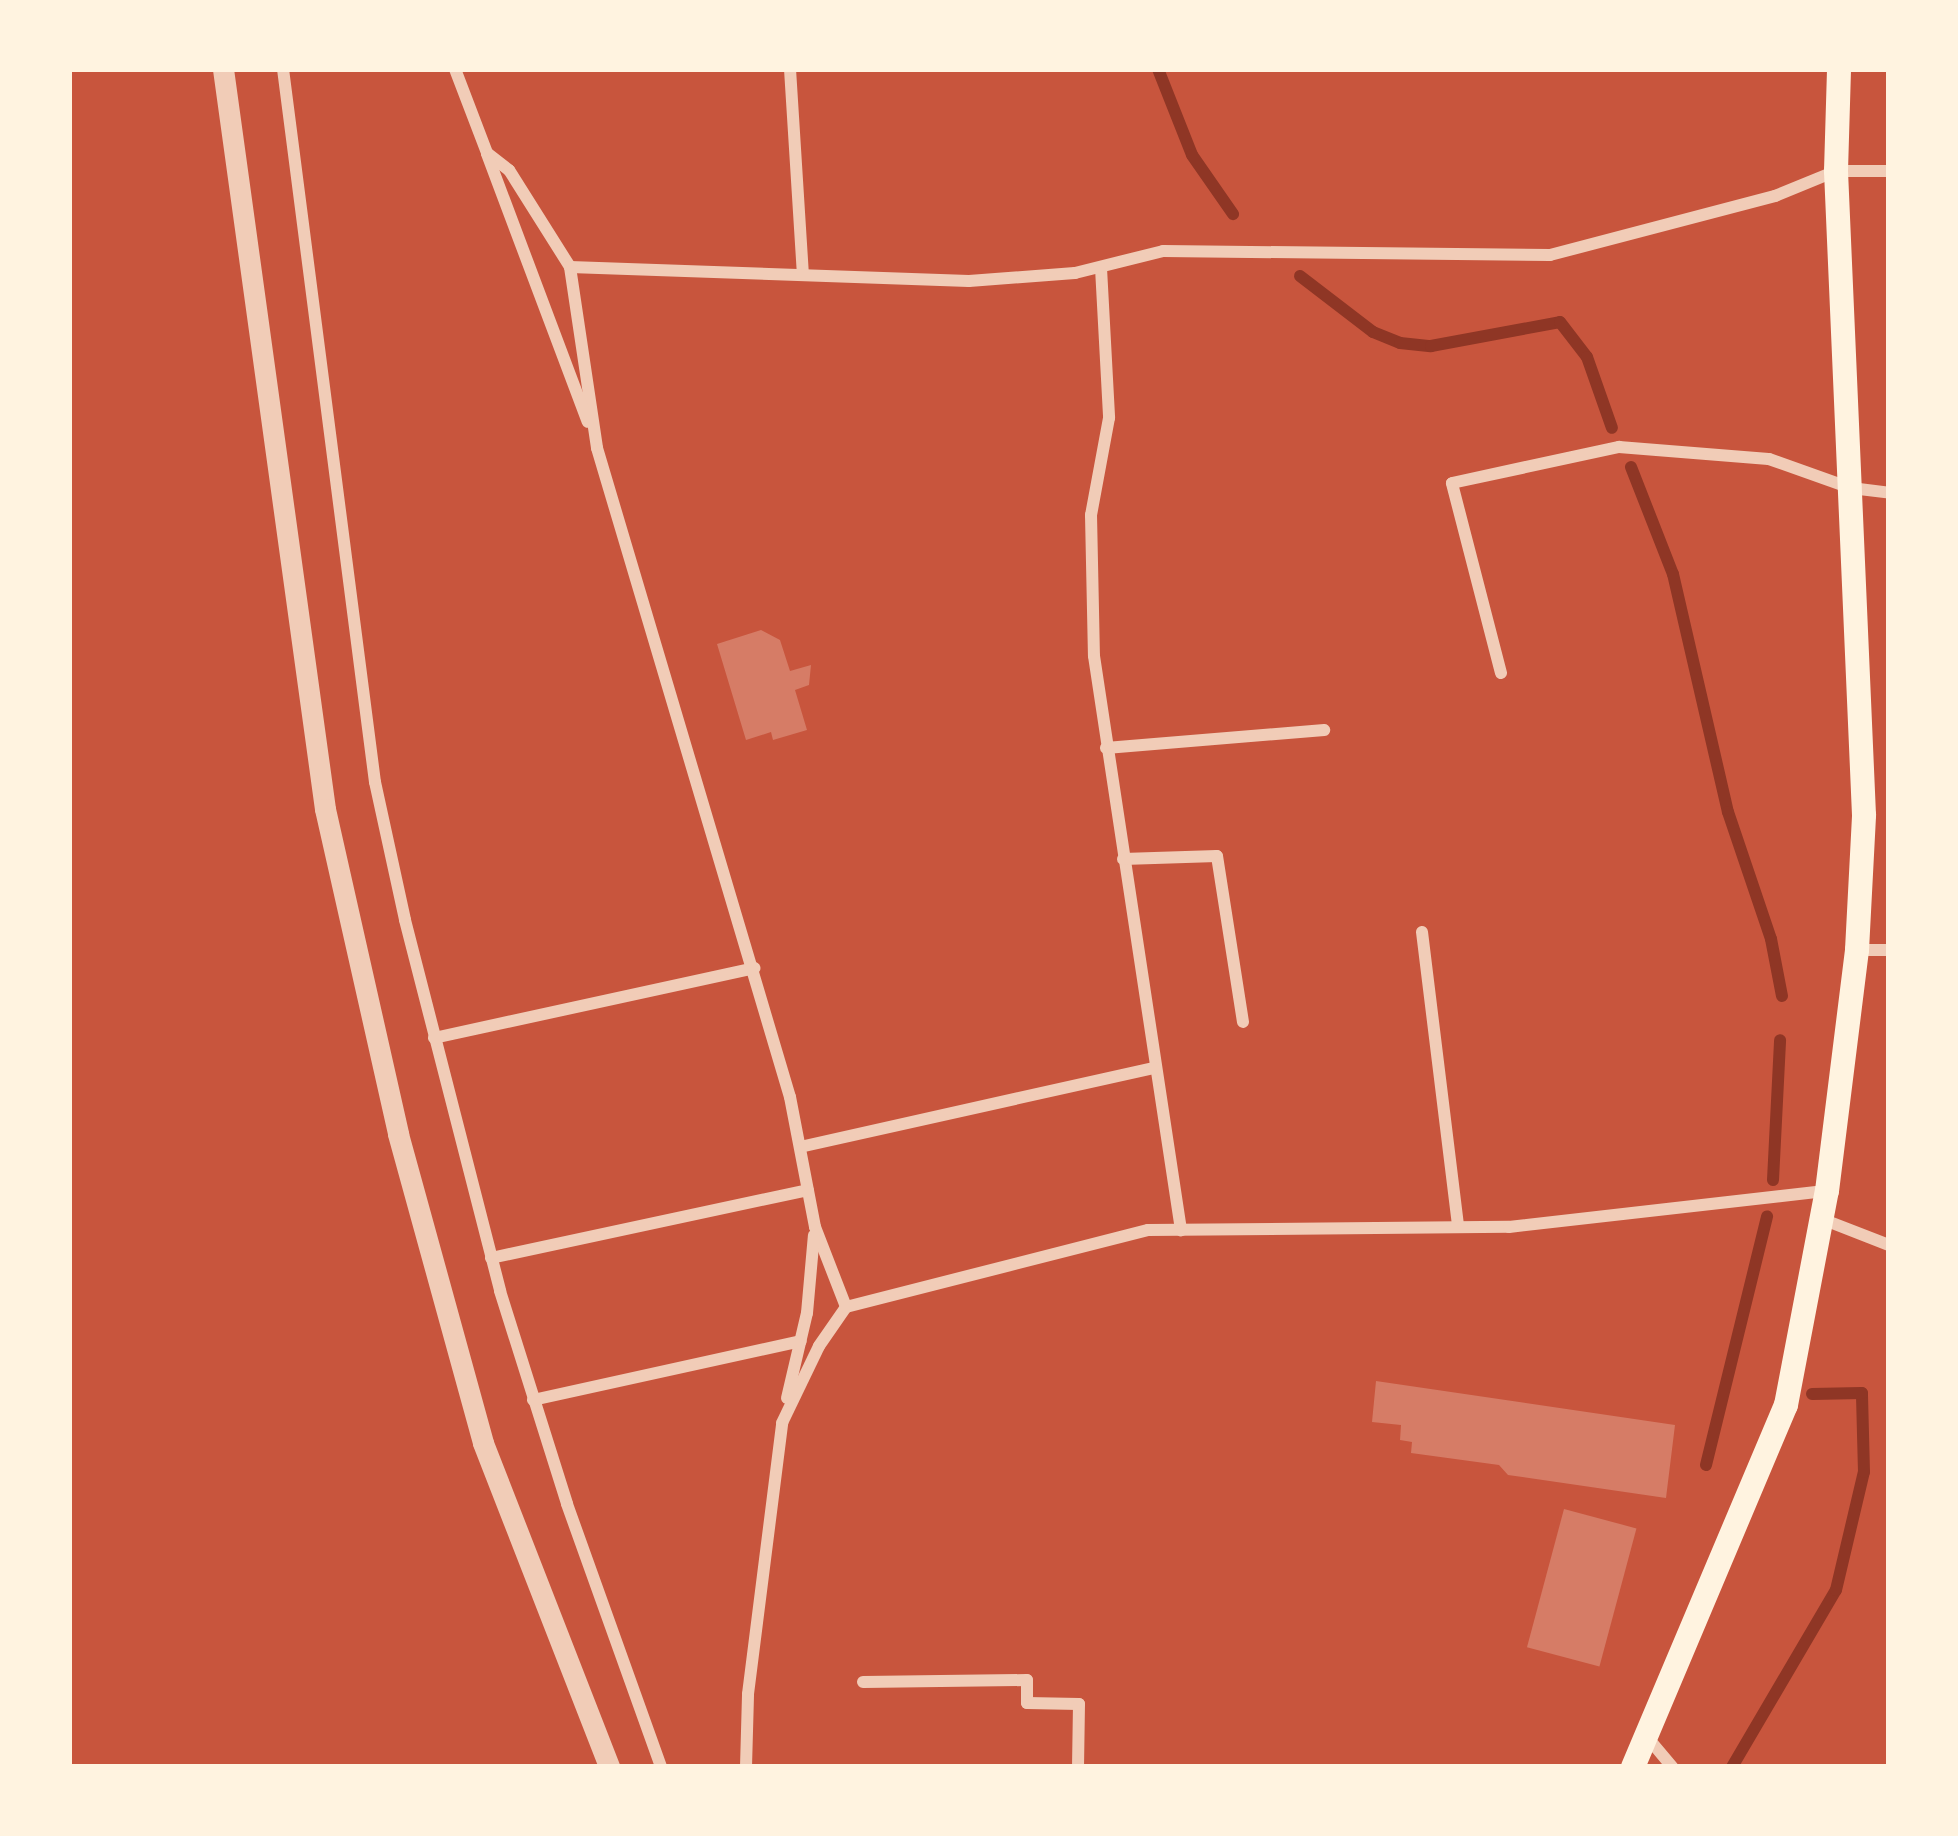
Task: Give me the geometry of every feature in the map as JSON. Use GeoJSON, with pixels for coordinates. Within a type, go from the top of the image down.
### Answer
{"type":"FeatureCollection","features":[{"type":"Feature","properties":{"kind":"main road"},"geometry":{"type":"LineString","coordinates":[[1633,1767],[1786,1405],[1827,1190],[1857,950],[1864,815],[1836,171],[1839,69]]}},
{"type":"Feature","properties":{"kind":"street"},"geometry":{"type":"LineString","coordinates":[[223,69],[325,809],[398,1134],[483,1443],[609,1767]]}},
{"type":"Feature","properties":{"kind":"street"},"geometry":{"type":"LineString","coordinates":[[284,69],[375,782],[491,1258],[533,1400],[661,1767]]}},
{"type":"Feature","properties":{"kind":"street"},"geometry":{"type":"LineString","coordinates":[[455,69],[597,448],[754,968],[800,1147],[814,1227],[846,1306]]}},
{"type":"Feature","properties":{"kind":"street"},"geometry":{"type":"LineString","coordinates":[[790,69],[802,275]]}},
{"type":"Feature","properties":{"kind":"street"},"geometry":{"type":"LineString","coordinates":[[487,153],[509,170],[570,268],[597,448]]}},
{"type":"Feature","properties":{"kind":"street"},"geometry":{"type":"LineString","coordinates":[[570,268],[969,280],[1102,268],[1163,251],[1550,255],[1775,196],[1836,171],[1889,171]]}},
{"type":"Feature","properties":{"kind":"street"},"geometry":{"type":"LineString","coordinates":[[1102,268],[1108,418],[1091,515],[1094,656],[1181,1230]]}},
{"type":"Feature","properties":{"kind":"street"},"geometry":{"type":"LineString","coordinates":[[1501,673],[1452,482],[1619,447],[1769,459],[1851,488],[1889,493]]}},
{"type":"Feature","properties":{"kind":"street"},"geometry":{"type":"LineString","coordinates":[[1106,748],[1324,730]]}},
{"type":"Feature","properties":{"kind":"street"},"geometry":{"type":"LineString","coordinates":[[1123,859],[1217,856],[1244,1022]]}},
{"type":"Feature","properties":{"kind":"street"},"geometry":{"type":"LineString","coordinates":[[1422,932],[1458,1227]]}},
{"type":"Feature","properties":{"kind":"street"},"geometry":{"type":"LineString","coordinates":[[1857,950],[1889,950]]}},
{"type":"Feature","properties":{"kind":"street"},"geometry":{"type":"LineString","coordinates":[[434,1038],[754,968]]}},
{"type":"Feature","properties":{"kind":"street"},"geometry":{"type":"LineString","coordinates":[[800,1147],[1154,1068]]}},
{"type":"Feature","properties":{"kind":"street"},"geometry":{"type":"LineString","coordinates":[[491,1258],[808,1190]]}},
{"type":"Feature","properties":{"kind":"street"},"geometry":{"type":"LineString","coordinates":[[782,1423],[819,1346],[846,1306],[1148,1230],[1509,1227],[1827,1190]]}},
{"type":"Feature","properties":{"kind":"street"},"geometry":{"type":"LineString","coordinates":[[1822,1219],[1889,1246]]}},
{"type":"Feature","properties":{"kind":"street"},"geometry":{"type":"LineString","coordinates":[[746,1767],[748,1694],[782,1423],[800,1341],[814,1227]]}},
{"type":"Feature","properties":{"kind":"street"},"geometry":{"type":"LineString","coordinates":[[533,1400],[800,1341]]}},
{"type":"Feature","properties":{"kind":"street"},"geometry":{"type":"LineString","coordinates":[[863,1682],[1027,1680],[1028,1703],[1079,1704],[1078,1767]]}},
{"type":"Feature","properties":{"kind":"street"},"geometry":{"type":"LineString","coordinates":[[1648,1738],[1672,1767]]}},
{"type":"Feature","properties":{"kind":"building"},"geometry":{"type":"Polygon","coordinates":[[[761,630],[780,640],[790,671],[811,665],[809,685],[795,690],[807,730],[773,740],[771,732],[746,740],[717,644],[761,630]]]}},
{"type":"Feature","properties":{"kind":"building"},"geometry":{"type":"Polygon","coordinates":[[[1376,1381],[1675,1425],[1666,1498],[1508,1475],[1499,1465],[1411,1453],[1412,1442],[1400,1440],[1401,1425],[1372,1422],[1376,1381]]]}},
{"type":"Feature","properties":{"kind":"building"},"geometry":{"type":"Polygon","coordinates":[[[1564,1509],[1636,1528],[1599,1667],[1527,1647],[1564,1509]]]}},
{"type":"Feature","properties":{"kind":"waterway"},"geometry":{"type":"LineString","coordinates":[[1158,69],[1192,155],[1233,214]]}},
{"type":"Feature","properties":{"kind":"waterway"},"geometry":{"type":"LineString","coordinates":[[1300,276],[1373,332],[1400,343],[1431,346],[1560,322],[1587,357],[1612,428]]}},
{"type":"Feature","properties":{"kind":"waterway"},"geometry":{"type":"LineString","coordinates":[[1631,467],[1673,574],[1728,812],[1771,939],[1782,996]]}},
{"type":"Feature","properties":{"kind":"waterway"},"geometry":{"type":"LineString","coordinates":[[1773,1180],[1780,1040]]}},
{"type":"Feature","properties":{"kind":"waterway"},"geometry":{"type":"LineString","coordinates":[[1706,1465],[1767,1216]]}},
{"type":"Feature","properties":{"kind":"waterway"},"geometry":{"type":"LineString","coordinates":[[1732,1767],[1836,1590],[1864,1472],[1862,1393],[1812,1394]]}}]}
